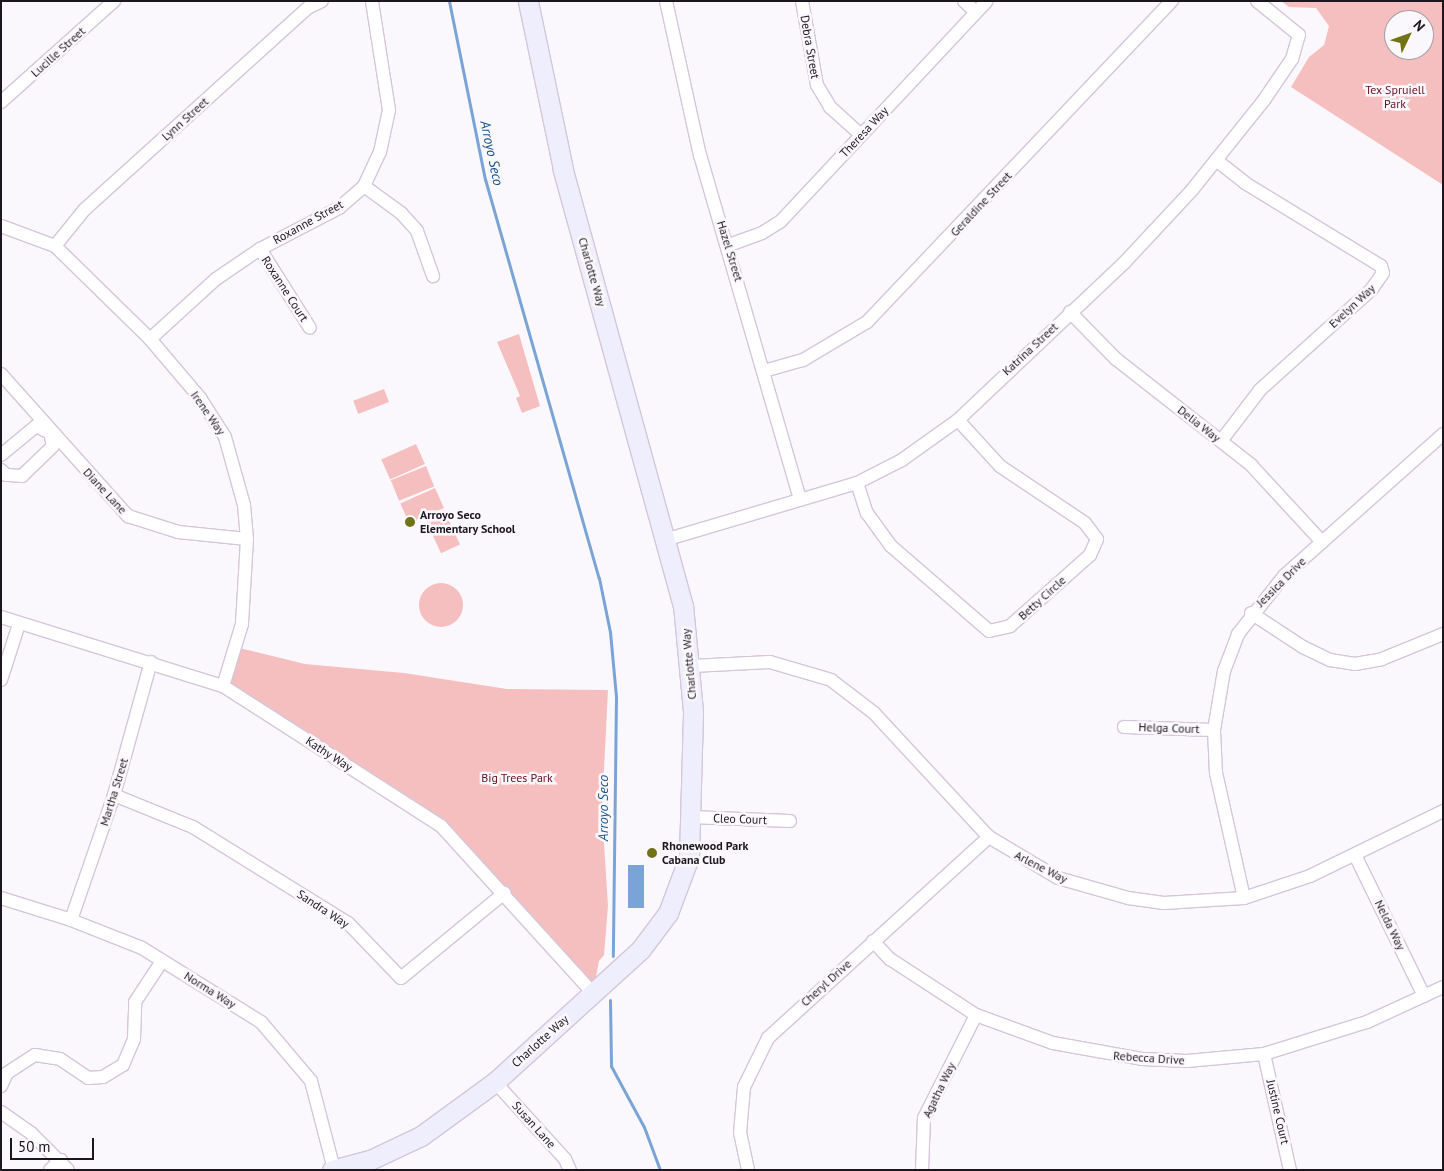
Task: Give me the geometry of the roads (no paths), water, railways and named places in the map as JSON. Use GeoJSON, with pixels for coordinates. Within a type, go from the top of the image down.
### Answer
{"type":"FeatureCollection","features":[{"type":"Feature","properties":{"kind":"street","name":"Lucille Street"},"geometry":{"type":"LineString","coordinates":[[1,102],[114,1]]}},
{"type":"Feature","properties":{"kind":"street","name":"Lynn Street"},"geometry":{"type":"LineString","coordinates":[[55,246],[84,210],[309,7],[322,1]]}},
{"type":"Feature","properties":{"kind":"street","name":"Roxanne Street"},"geometry":{"type":"LineString","coordinates":[[150,339],[216,278],[260,249],[339,208],[364,186],[380,152],[389,110],[372,1]]}},
{"type":"Feature","properties":{"kind":"street","name":"Charlotte Way"},"geometry":{"type":"LineString","coordinates":[[333,1170],[370,1160],[421,1136],[495,1082],[619,970],[656,931],[677,896],[689,857],[692,666],[668,539],[564,169],[528,1]]}},
{"type":"Feature","properties":{"kind":"street","name":"Hazel Street"},"geometry":{"type":"LineString","coordinates":[[666,1],[700,155],[729,245],[800,500]]}},
{"type":"Feature","properties":{"kind":"street","name":"Debra Street"},"geometry":{"type":"LineString","coordinates":[[802,1],[817,85],[830,106],[861,135]]}},
{"type":"Feature","properties":{"kind":"street"},"geometry":{"type":"LineString","coordinates":[[964,1],[976,12]]}},
{"type":"Feature","properties":{"kind":"street","name":"Theresa Way"},"geometry":{"type":"LineString","coordinates":[[729,245],[762,233],[780,221],[987,1]]}},
{"type":"Feature","properties":{"kind":"street","name":"Geraldine Street"},"geometry":{"type":"LineString","coordinates":[[764,371],[803,360],[867,322],[1172,1]]}},
{"type":"Feature","properties":{"kind":"street","name":"Katrina Street"},"geometry":{"type":"LineString","coordinates":[[668,539],[857,483],[902,460],[958,420],[1070,312],[1124,263],[1216,160],[1292,59],[1300,35],[1258,1]]}},
{"type":"Feature","properties":{"kind":"street","name":"Evelyn Way"},"geometry":{"type":"LineString","coordinates":[[1216,160],[1253,188],[1374,262],[1383,273],[1372,289],[1260,390],[1221,441]]}},
{"type":"Feature","properties":{"kind":"street"},"geometry":{"type":"LineString","coordinates":[[364,186],[401,212],[417,231],[433,276]]}},
{"type":"Feature","properties":{"kind":"street","name":"Irene Way"},"geometry":{"type":"LineString","coordinates":[[1,226],[55,246],[150,339],[200,398],[225,437],[244,505],[247,539],[242,624],[223,686]]}},
{"type":"Feature","properties":{"kind":"street","name":"Roxanne Court"},"geometry":{"type":"LineString","coordinates":[[260,249],[310,328]]}},
{"type":"Feature","properties":{"kind":"street","name":"Delia Way"},"geometry":{"type":"LineString","coordinates":[[1070,312],[1116,359],[1221,441],[1282,496],[1322,542]]}},
{"type":"Feature","properties":{"kind":"street","name":"Diane Lane"},"geometry":{"type":"LineString","coordinates":[[1,374],[50,433],[128,516],[178,532],[247,539]]}},
{"type":"Feature","properties":{"kind":"street","name":"Betty Circle"},"geometry":{"type":"LineString","coordinates":[[857,483],[867,513],[891,546],[990,631],[1010,626],[1090,555],[1097,539],[1086,523],[1000,466],[958,420]]}},
{"type":"Feature","properties":{"kind":"street"},"geometry":{"type":"LineString","coordinates":[[1,455],[36,426],[50,433],[53,446],[22,476],[6,475],[1,470]]}},
{"type":"Feature","properties":{"kind":"street","name":"Jessica Drive"},"geometry":{"type":"LineString","coordinates":[[1244,898],[1216,773],[1214,730],[1224,671],[1238,634],[1251,612],[1322,542],[1443,434]]}},
{"type":"Feature","properties":{"kind":"street"},"geometry":{"type":"LineString","coordinates":[[1251,612],[1303,647],[1330,660],[1355,664],[1382,659],[1443,634]]}},
{"type":"Feature","properties":{"kind":"street","name":"Kathy Way"},"geometry":{"type":"LineString","coordinates":[[1,617],[19,624],[151,662],[223,686],[441,826],[598,988]]}},
{"type":"Feature","properties":{"kind":"street"},"geometry":{"type":"LineString","coordinates":[[1,680],[19,624]]}},
{"type":"Feature","properties":{"kind":"street","name":"Martha Street"},"geometry":{"type":"LineString","coordinates":[[71,920],[114,795],[151,662]]}},
{"type":"Feature","properties":{"kind":"street","name":"Arlene Way"},"geometry":{"type":"LineString","coordinates":[[692,666],[770,662],[831,680],[874,712],[990,837],[1022,860],[1093,890],[1164,903],[1244,898],[1287,886],[1355,855],[1443,811]]}},
{"type":"Feature","properties":{"kind":"street","name":"Helga Court"},"geometry":{"type":"LineString","coordinates":[[1124,727],[1214,730]]}},
{"type":"Feature","properties":{"kind":"street","name":"Sandra Way"},"geometry":{"type":"LineString","coordinates":[[114,795],[193,827],[348,923],[401,978],[504,893]]}},
{"type":"Feature","properties":{"kind":"street","name":"Cleo Court"},"geometry":{"type":"LineString","coordinates":[[691,816],[790,821]]}},
{"type":"Feature","properties":{"kind":"street","name":"Cheryl Drive"},"geometry":{"type":"LineString","coordinates":[[748,1170],[740,1133],[744,1087],[752,1066],[768,1038],[990,837]]}},
{"type":"Feature","properties":{"kind":"street","name":"Nelda Way"},"geometry":{"type":"LineString","coordinates":[[1355,855],[1424,996]]}},
{"type":"Feature","properties":{"kind":"street","name":"Norma Way"},"geometry":{"type":"LineString","coordinates":[[1,898],[71,920],[142,948],[261,1022],[311,1082],[333,1170]]}},
{"type":"Feature","properties":{"kind":"street","name":"Rebecca Drive"},"geometry":{"type":"LineString","coordinates":[[873,941],[890,959],[976,1015],[1053,1043],[1104,1054],[1187,1060],[1264,1054],[1316,1041],[1443,987]]}},
{"type":"Feature","properties":{"kind":"street"},"geometry":{"type":"LineString","coordinates":[[1,1086],[7,1073],[35,1055],[60,1059],[88,1078],[103,1077],[123,1065],[134,1039],[135,1002],[162,961]]}},
{"type":"Feature","properties":{"kind":"street","name":"Agatha Way"},"geometry":{"type":"LineString","coordinates":[[922,1170],[924,1118],[976,1015]]}},
{"type":"Feature","properties":{"kind":"street","name":"Justine Court"},"geometry":{"type":"LineString","coordinates":[[1264,1054],[1290,1170]]}},
{"type":"Feature","properties":{"kind":"street","name":"Susan Lane"},"geometry":{"type":"LineString","coordinates":[[495,1082],[565,1159],[570,1170]]}},
{"type":"Feature","properties":{"kind":"street"},"geometry":{"type":"LineString","coordinates":[[1,1112],[65,1165]]}},
{"type":"Feature","properties":{"kind":"street"},"geometry":{"type":"LineString","coordinates":[[50,1170],[65,1165]]}},
{"type":"Feature","properties":{"kind":"water"},"geometry":{"type":"Polygon","coordinates":[[[628,865],[644,865],[644,908],[628,908],[628,865]]]}},
{"type":"Feature","properties":{"kind":"waterway"},"geometry":{"type":"LineString","coordinates":[[449,1],[485,179],[599,578],[610,632],[616,697],[613,956]]}},
{"type":"Feature","properties":{"kind":"waterway","name":"Arroyo Seco"},"geometry":{"type":"LineString","coordinates":[[610,1000],[611,1066],[644,1127],[660,1170]]}},
{"type":"Feature","properties":{"kind":"place","name":"Arroyo Seco Elementary School"},"geometry":{"type":"Point","coordinates":[410,522]}},
{"type":"Feature","properties":{"kind":"place","name":"Rhonewood Park Cabana Club"},"geometry":{"type":"Point","coordinates":[652,853]}},
{"type":"Feature","properties":{"kind":"park label","name":"Tex Spruiell Park"},"geometry":{"type":"Point","coordinates":[1395,97]}},
{"type":"Feature","properties":{"kind":"park label","name":"Big Trees Park"},"geometry":{"type":"Point","coordinates":[517,778]}}]}
